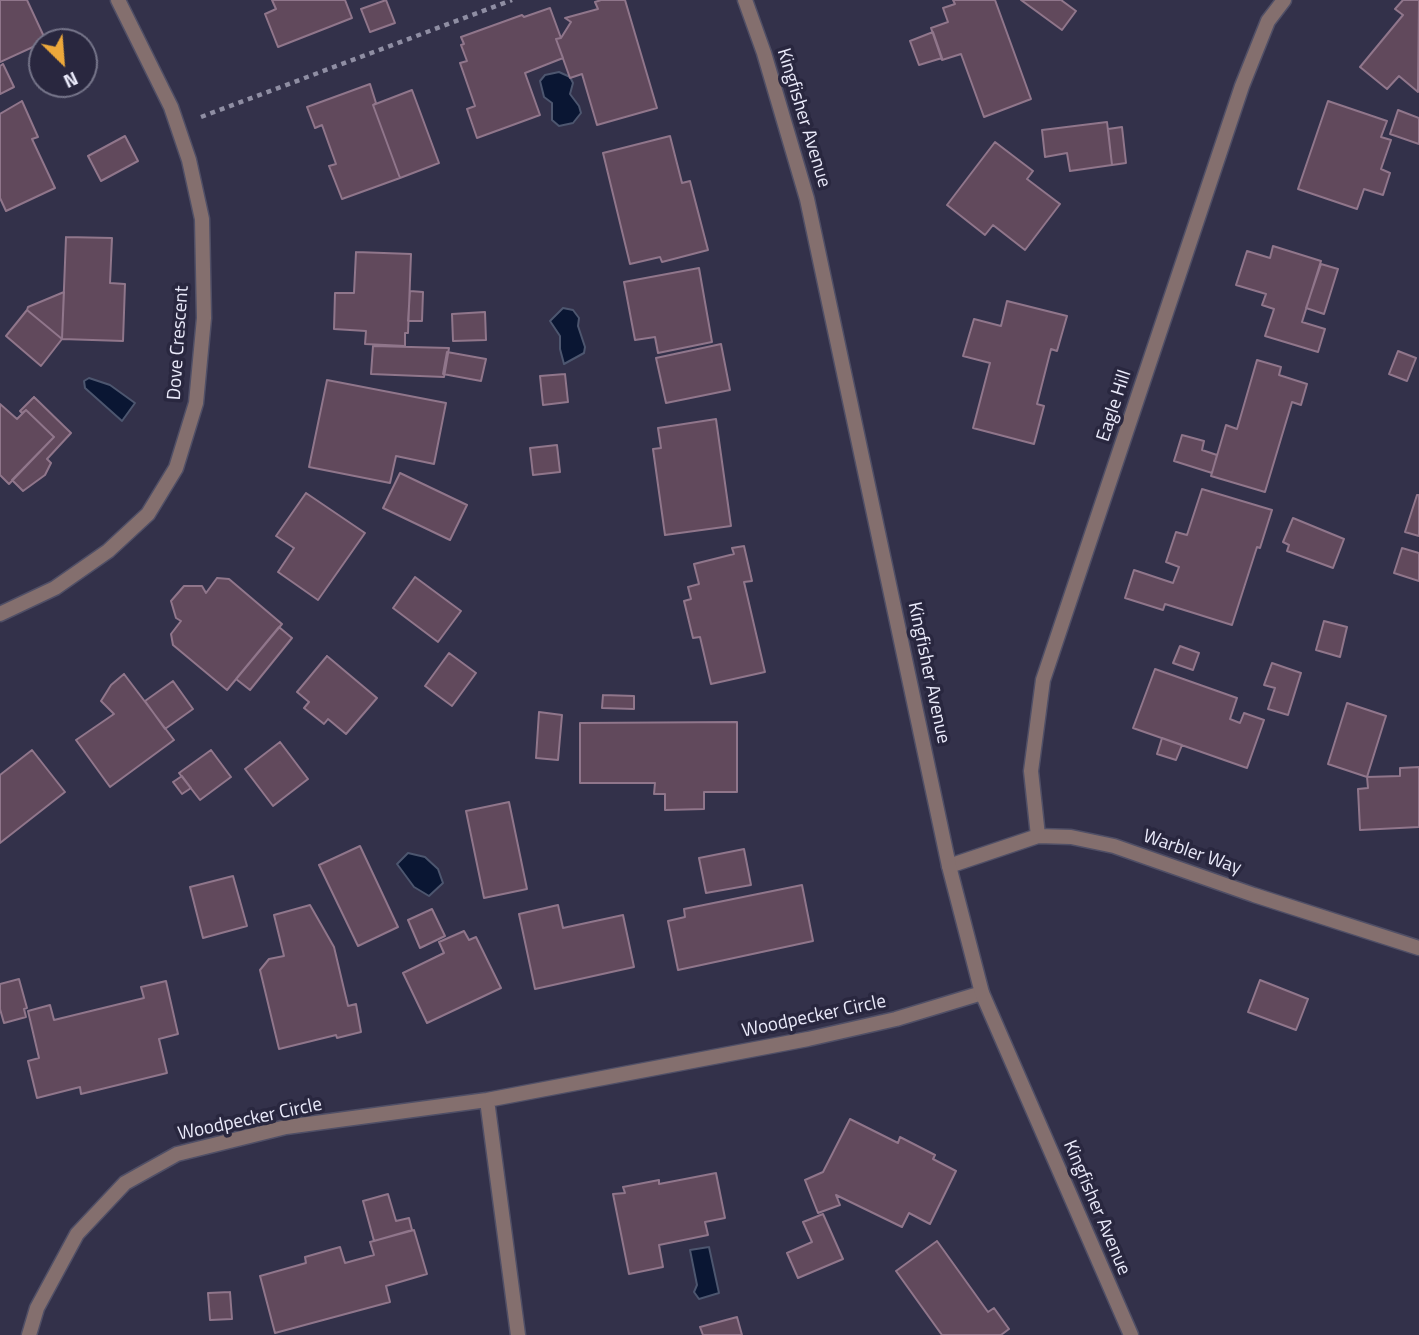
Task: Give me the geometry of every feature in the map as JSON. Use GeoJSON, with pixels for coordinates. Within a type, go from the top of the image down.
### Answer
{"type":"FeatureCollection","features":[{"type":"Feature","properties":{"kind":"street","name":"Dove Crescent"},"geometry":{"type":"LineString","coordinates":[[0,614],[55,588],[108,551],[148,514],[176,468],[196,403],[204,318],[202,219],[189,160],[171,107],[118,0]]}},
{"type":"Feature","properties":{"kind":"street","name":"Kingfisher Avenue"},"geometry":{"type":"LineString","coordinates":[[745,0],[764,52],[807,199],[949,866],[982,993],[1130,1335]]}},
{"type":"Feature","properties":{"kind":"street","name":"Eagle Hill"},"geometry":{"type":"LineString","coordinates":[[1038,836],[1031,771],[1043,680],[1242,86],[1268,21],[1284,0]]}},
{"type":"Feature","properties":{"kind":"street","name":"Warbler Way"},"geometry":{"type":"LineString","coordinates":[[949,866],[1038,836],[1071,837],[1114,846],[1419,948]]}},
{"type":"Feature","properties":{"kind":"street","name":"Woodpecker Circle"},"geometry":{"type":"LineString","coordinates":[[29,1335],[37,1308],[77,1234],[125,1183],[177,1154],[286,1127],[487,1100],[808,1040],[896,1019],[982,993]]}},
{"type":"Feature","properties":{"kind":"street"},"geometry":{"type":"LineString","coordinates":[[487,1100],[518,1335]]}},
{"type":"Feature","properties":{"kind":"path"},"geometry":{"type":"LineString","coordinates":[[177,127],[512,0]]}},
{"type":"Feature","properties":{"kind":"water"},"geometry":{"type":"Polygon","coordinates":[[[559,72],[570,77],[573,83],[570,94],[581,113],[573,123],[559,126],[552,120],[552,103],[544,97],[540,81],[545,75],[559,72]]]}},
{"type":"Feature","properties":{"kind":"water"},"geometry":{"type":"Polygon","coordinates":[[[563,308],[573,310],[579,318],[578,326],[585,347],[584,353],[564,364],[560,336],[550,321],[563,308]]]}},
{"type":"Feature","properties":{"kind":"water"},"geometry":{"type":"Polygon","coordinates":[[[89,378],[110,385],[135,403],[122,421],[85,388],[84,381],[89,378]]]}},
{"type":"Feature","properties":{"kind":"water"},"geometry":{"type":"Polygon","coordinates":[[[408,853],[425,857],[438,869],[443,883],[429,896],[414,887],[397,864],[408,853]]]}},
{"type":"Feature","properties":{"kind":"water"},"geometry":{"type":"Polygon","coordinates":[[[709,1247],[719,1293],[699,1299],[694,1292],[697,1285],[690,1250],[709,1247]]]}},
{"type":"Feature","properties":{"kind":"building"},"geometry":{"type":"Polygon","coordinates":[[[0,0],[27,0],[40,28],[28,28],[28,49],[0,62],[0,0]]]}},
{"type":"Feature","properties":{"kind":"building"},"geometry":{"type":"Polygon","coordinates":[[[272,0],[345,0],[352,18],[278,47],[265,14],[276,9],[272,0]]]}},
{"type":"Feature","properties":{"kind":"building"},"geometry":{"type":"Polygon","coordinates":[[[386,0],[395,23],[370,32],[361,9],[386,0]]]}},
{"type":"Feature","properties":{"kind":"building"},"geometry":{"type":"Polygon","coordinates":[[[625,0],[657,108],[597,125],[582,74],[570,78],[556,39],[561,38],[571,22],[565,18],[598,9],[595,2],[625,0]]]}},
{"type":"Feature","properties":{"kind":"building"},"geometry":{"type":"Polygon","coordinates":[[[953,0],[995,0],[1031,99],[984,117],[961,54],[942,60],[931,28],[948,22],[943,8],[955,4],[953,0]]]}},
{"type":"Feature","properties":{"kind":"building"},"geometry":{"type":"Polygon","coordinates":[[[1021,0],[1061,0],[1076,11],[1062,30],[1021,0]]]}},
{"type":"Feature","properties":{"kind":"building"},"geometry":{"type":"Polygon","coordinates":[[[1403,0],[1419,0],[1418,92],[1399,76],[1387,89],[1360,67],[1403,15],[1395,9],[1403,0]]]}},
{"type":"Feature","properties":{"kind":"building"},"geometry":{"type":"Polygon","coordinates":[[[550,8],[561,38],[556,39],[563,58],[525,73],[540,115],[477,138],[467,109],[475,106],[460,63],[467,61],[461,37],[550,8]]]}},
{"type":"Feature","properties":{"kind":"building"},"geometry":{"type":"Polygon","coordinates":[[[933,32],[942,58],[919,65],[910,41],[933,32]]]}},
{"type":"Feature","properties":{"kind":"building"},"geometry":{"type":"Polygon","coordinates":[[[3,64],[14,87],[0,94],[0,66],[3,64]]]}},
{"type":"Feature","properties":{"kind":"building"},"geometry":{"type":"Polygon","coordinates":[[[370,84],[376,103],[373,105],[400,178],[342,199],[329,166],[336,164],[322,125],[315,128],[307,107],[370,84]]]}},
{"type":"Feature","properties":{"kind":"building"},"geometry":{"type":"Polygon","coordinates":[[[412,90],[439,163],[400,178],[373,105],[412,90]]]}},
{"type":"Feature","properties":{"kind":"building"},"geometry":{"type":"Polygon","coordinates":[[[22,101],[38,137],[32,139],[55,188],[6,211],[0,198],[0,114],[22,101]]]}},
{"type":"Feature","properties":{"kind":"building"},"geometry":{"type":"Polygon","coordinates":[[[1328,101],[1387,121],[1381,137],[1391,140],[1381,169],[1390,173],[1383,195],[1364,189],[1357,209],[1298,189],[1328,101]]]}},
{"type":"Feature","properties":{"kind":"building"},"geometry":{"type":"Polygon","coordinates":[[[1398,110],[1419,118],[1419,144],[1390,134],[1398,110]]]}},
{"type":"Feature","properties":{"kind":"building"},"geometry":{"type":"Polygon","coordinates":[[[1107,122],[1112,165],[1070,171],[1067,153],[1045,157],[1042,130],[1107,122]]]}},
{"type":"Feature","properties":{"kind":"building"},"geometry":{"type":"Polygon","coordinates":[[[1122,127],[1126,163],[1112,165],[1108,129],[1122,127]]]}},
{"type":"Feature","properties":{"kind":"building"},"geometry":{"type":"Polygon","coordinates":[[[125,136],[138,161],[101,181],[88,156],[125,136]]]}},
{"type":"Feature","properties":{"kind":"building"},"geometry":{"type":"Polygon","coordinates":[[[670,136],[682,183],[690,181],[708,250],[662,262],[660,257],[630,264],[603,153],[670,136]]]}},
{"type":"Feature","properties":{"kind":"building"},"geometry":{"type":"Polygon","coordinates":[[[995,142],[1033,171],[1027,179],[1060,204],[1025,250],[993,225],[985,235],[947,205],[995,142]]]}},
{"type":"Feature","properties":{"kind":"building"},"geometry":{"type":"Polygon","coordinates":[[[66,237],[112,238],[110,283],[125,284],[123,341],[62,339],[66,237]]]}},
{"type":"Feature","properties":{"kind":"building"},"geometry":{"type":"Polygon","coordinates":[[[1273,246],[1321,261],[1302,322],[1325,329],[1318,352],[1265,336],[1274,309],[1262,305],[1266,294],[1236,285],[1247,251],[1270,258],[1273,246]]]}},
{"type":"Feature","properties":{"kind":"building"},"geometry":{"type":"Polygon","coordinates":[[[356,252],[411,254],[408,333],[405,333],[405,346],[365,344],[366,331],[334,329],[335,293],[354,293],[356,252]]]}},
{"type":"Feature","properties":{"kind":"building"},"geometry":{"type":"Polygon","coordinates":[[[1321,264],[1338,269],[1324,314],[1306,308],[1321,264]]]}},
{"type":"Feature","properties":{"kind":"building"},"geometry":{"type":"Polygon","coordinates":[[[699,268],[712,342],[658,353],[655,337],[635,340],[624,282],[699,268]]]}},
{"type":"Feature","properties":{"kind":"building"},"geometry":{"type":"Polygon","coordinates":[[[410,291],[423,292],[422,321],[408,321],[410,291]]]}},
{"type":"Feature","properties":{"kind":"building"},"geometry":{"type":"Polygon","coordinates":[[[64,292],[62,339],[27,310],[28,307],[64,292]]]}},
{"type":"Feature","properties":{"kind":"building"},"geometry":{"type":"Polygon","coordinates":[[[1007,301],[1067,316],[1057,351],[1051,349],[1037,404],[1044,406],[1034,444],[973,428],[990,363],[963,356],[974,319],[1001,326],[1007,301]]]}},
{"type":"Feature","properties":{"kind":"building"},"geometry":{"type":"Polygon","coordinates":[[[27,310],[62,339],[41,366],[6,336],[27,310]]]}},
{"type":"Feature","properties":{"kind":"building"},"geometry":{"type":"Polygon","coordinates":[[[485,312],[486,340],[453,341],[452,314],[485,312]]]}},
{"type":"Feature","properties":{"kind":"building"},"geometry":{"type":"Polygon","coordinates":[[[721,344],[730,390],[666,403],[656,358],[721,344]]]}},
{"type":"Feature","properties":{"kind":"building"},"geometry":{"type":"Polygon","coordinates":[[[373,346],[449,348],[444,377],[371,374],[373,346]]]}},
{"type":"Feature","properties":{"kind":"building"},"geometry":{"type":"Polygon","coordinates":[[[1398,351],[1416,358],[1407,381],[1389,374],[1398,351]]]}},
{"type":"Feature","properties":{"kind":"building"},"geometry":{"type":"Polygon","coordinates":[[[447,352],[486,359],[481,381],[443,374],[447,352]]]}},
{"type":"Feature","properties":{"kind":"building"},"geometry":{"type":"Polygon","coordinates":[[[1257,360],[1281,367],[1279,375],[1307,384],[1301,405],[1292,402],[1265,492],[1211,476],[1226,425],[1237,429],[1257,360]]]}},
{"type":"Feature","properties":{"kind":"building"},"geometry":{"type":"Polygon","coordinates":[[[565,374],[568,402],[543,405],[540,376],[565,374]]]}},
{"type":"Feature","properties":{"kind":"building"},"geometry":{"type":"Polygon","coordinates":[[[327,380],[446,403],[434,464],[396,456],[390,483],[309,467],[327,380]]]}},
{"type":"Feature","properties":{"kind":"building"},"geometry":{"type":"Polygon","coordinates":[[[34,397],[71,433],[47,459],[51,463],[45,475],[23,491],[12,480],[54,437],[26,410],[22,413],[20,411],[34,397]]]}},
{"type":"Feature","properties":{"kind":"building"},"geometry":{"type":"Polygon","coordinates":[[[0,404],[17,419],[26,410],[54,437],[9,484],[0,475],[0,404]]]}},
{"type":"Feature","properties":{"kind":"building"},"geometry":{"type":"Polygon","coordinates":[[[716,419],[731,526],[665,535],[653,449],[661,448],[658,428],[716,419]]]}},
{"type":"Feature","properties":{"kind":"building"},"geometry":{"type":"Polygon","coordinates":[[[1182,435],[1204,441],[1202,450],[1217,455],[1212,473],[1174,461],[1182,435]]]}},
{"type":"Feature","properties":{"kind":"building"},"geometry":{"type":"Polygon","coordinates":[[[557,445],[560,472],[533,475],[530,448],[557,445]]]}},
{"type":"Feature","properties":{"kind":"building"},"geometry":{"type":"Polygon","coordinates":[[[400,473],[467,505],[450,540],[383,508],[400,473]]]}},
{"type":"Feature","properties":{"kind":"building"},"geometry":{"type":"Polygon","coordinates":[[[1202,489],[1272,510],[1232,625],[1165,604],[1163,610],[1125,598],[1134,570],[1173,583],[1179,567],[1166,562],[1176,532],[1187,535],[1202,489]]]}},
{"type":"Feature","properties":{"kind":"building"},"geometry":{"type":"Polygon","coordinates":[[[306,493],[365,533],[318,600],[278,572],[294,548],[276,536],[306,493]]]}},
{"type":"Feature","properties":{"kind":"building"},"geometry":{"type":"Polygon","coordinates":[[[1419,495],[1419,536],[1405,532],[1419,495]]]}},
{"type":"Feature","properties":{"kind":"building"},"geometry":{"type":"Polygon","coordinates":[[[1293,518],[1344,539],[1333,568],[1287,551],[1289,545],[1283,542],[1293,518]]]}},
{"type":"Feature","properties":{"kind":"building"},"geometry":{"type":"Polygon","coordinates":[[[744,546],[752,581],[744,582],[765,672],[711,684],[700,637],[693,638],[684,601],[691,599],[688,587],[699,584],[694,564],[734,554],[732,548],[744,546]]]}},
{"type":"Feature","properties":{"kind":"building"},"geometry":{"type":"Polygon","coordinates":[[[1402,548],[1419,553],[1419,581],[1394,573],[1402,548]]]}},
{"type":"Feature","properties":{"kind":"building"},"geometry":{"type":"Polygon","coordinates":[[[415,577],[461,611],[438,642],[393,608],[415,577]]]}},
{"type":"Feature","properties":{"kind":"building"},"geometry":{"type":"Polygon","coordinates":[[[217,578],[229,579],[282,624],[227,690],[173,645],[171,634],[181,621],[176,618],[171,601],[184,586],[202,586],[206,593],[217,578]]]}},
{"type":"Feature","properties":{"kind":"building"},"geometry":{"type":"Polygon","coordinates":[[[1324,621],[1347,627],[1340,657],[1316,650],[1324,621]]]}},
{"type":"Feature","properties":{"kind":"building"},"geometry":{"type":"Polygon","coordinates":[[[279,627],[292,638],[250,690],[236,679],[279,627]]]}},
{"type":"Feature","properties":{"kind":"building"},"geometry":{"type":"Polygon","coordinates":[[[1180,646],[1199,653],[1193,670],[1173,663],[1180,646]]]}},
{"type":"Feature","properties":{"kind":"building"},"geometry":{"type":"Polygon","coordinates":[[[449,653],[476,673],[452,706],[425,686],[449,653]]]}},
{"type":"Feature","properties":{"kind":"building"},"geometry":{"type":"Polygon","coordinates":[[[327,656],[377,698],[346,734],[328,719],[324,724],[304,708],[309,702],[297,692],[327,656]]]}},
{"type":"Feature","properties":{"kind":"building"},"geometry":{"type":"Polygon","coordinates":[[[1272,663],[1301,673],[1288,715],[1268,709],[1275,688],[1264,685],[1272,663]]]}},
{"type":"Feature","properties":{"kind":"building"},"geometry":{"type":"Polygon","coordinates":[[[1155,669],[1237,698],[1230,719],[1240,723],[1244,713],[1264,720],[1247,768],[1133,728],[1155,669]]]}},
{"type":"Feature","properties":{"kind":"building"},"geometry":{"type":"Polygon","coordinates":[[[124,674],[174,740],[110,787],[76,740],[114,714],[101,701],[111,685],[124,674]]]}},
{"type":"Feature","properties":{"kind":"building"},"geometry":{"type":"Polygon","coordinates":[[[173,681],[193,709],[165,729],[145,701],[173,681]]]}},
{"type":"Feature","properties":{"kind":"building"},"geometry":{"type":"Polygon","coordinates":[[[603,695],[634,696],[634,709],[602,708],[603,695]]]}},
{"type":"Feature","properties":{"kind":"building"},"geometry":{"type":"Polygon","coordinates":[[[1347,703],[1386,716],[1367,777],[1328,764],[1347,703]]]}},
{"type":"Feature","properties":{"kind":"building"},"geometry":{"type":"Polygon","coordinates":[[[539,712],[562,715],[558,760],[536,758],[539,712]]]}},
{"type":"Feature","properties":{"kind":"building"},"geometry":{"type":"Polygon","coordinates":[[[737,722],[737,792],[704,792],[704,809],[665,810],[665,794],[654,794],[655,783],[580,783],[580,723],[737,722]]]}},
{"type":"Feature","properties":{"kind":"building"},"geometry":{"type":"Polygon","coordinates":[[[1162,738],[1182,745],[1176,760],[1157,754],[1162,738]]]}},
{"type":"Feature","properties":{"kind":"building"},"geometry":{"type":"Polygon","coordinates":[[[280,742],[308,779],[273,806],[245,769],[280,742]]]}},
{"type":"Feature","properties":{"kind":"building"},"geometry":{"type":"Polygon","coordinates":[[[32,750],[65,792],[0,843],[0,775],[32,750]]]}},
{"type":"Feature","properties":{"kind":"building"},"geometry":{"type":"Polygon","coordinates":[[[211,750],[231,777],[200,800],[179,773],[211,750]]]}},
{"type":"Feature","properties":{"kind":"building"},"geometry":{"type":"Polygon","coordinates":[[[1419,767],[1419,827],[1360,830],[1358,789],[1368,788],[1367,777],[1400,776],[1400,768],[1419,767]]]}},
{"type":"Feature","properties":{"kind":"building"},"geometry":{"type":"Polygon","coordinates":[[[182,776],[191,788],[182,794],[173,782],[182,776]]]}},
{"type":"Feature","properties":{"kind":"building"},"geometry":{"type":"Polygon","coordinates":[[[509,802],[527,889],[484,898],[466,811],[509,802]]]}},
{"type":"Feature","properties":{"kind":"building"},"geometry":{"type":"Polygon","coordinates":[[[360,846],[398,927],[358,946],[319,865],[360,846]]]}},
{"type":"Feature","properties":{"kind":"building"},"geometry":{"type":"Polygon","coordinates":[[[744,849],[751,885],[706,893],[699,858],[744,849]]]}},
{"type":"Feature","properties":{"kind":"building"},"geometry":{"type":"Polygon","coordinates":[[[233,876],[247,926],[203,938],[190,887],[233,876]]]}},
{"type":"Feature","properties":{"kind":"building"},"geometry":{"type":"Polygon","coordinates":[[[802,885],[813,941],[678,970],[668,921],[685,917],[684,909],[802,885]]]}},
{"type":"Feature","properties":{"kind":"building"},"geometry":{"type":"Polygon","coordinates":[[[310,905],[334,947],[348,1006],[356,1004],[361,1032],[337,1038],[336,1035],[279,1049],[260,970],[269,959],[284,956],[274,915],[310,905]]]}},
{"type":"Feature","properties":{"kind":"building"},"geometry":{"type":"Polygon","coordinates":[[[558,905],[563,928],[623,915],[634,967],[535,989],[519,914],[558,905]]]}},
{"type":"Feature","properties":{"kind":"building"},"geometry":{"type":"Polygon","coordinates":[[[432,909],[445,936],[420,948],[408,920],[432,909]]]}},
{"type":"Feature","properties":{"kind":"building"},"geometry":{"type":"Polygon","coordinates":[[[464,931],[469,940],[476,937],[501,988],[427,1023],[403,973],[444,953],[439,942],[464,931]]]}},
{"type":"Feature","properties":{"kind":"building"},"geometry":{"type":"Polygon","coordinates":[[[19,979],[27,1008],[24,1009],[26,1017],[4,1023],[0,1009],[0,984],[19,979]]]}},
{"type":"Feature","properties":{"kind":"building"},"geometry":{"type":"Polygon","coordinates":[[[1260,980],[1308,999],[1296,1030],[1248,1012],[1260,980]]]}},
{"type":"Feature","properties":{"kind":"building"},"geometry":{"type":"Polygon","coordinates":[[[166,981],[178,1034],[159,1039],[167,1073],[81,1094],[80,1087],[37,1098],[28,1061],[39,1058],[28,1011],[50,1005],[54,1020],[144,998],[141,987],[166,981]]]}},
{"type":"Feature","properties":{"kind":"building"},"geometry":{"type":"Polygon","coordinates":[[[850,1119],[898,1143],[900,1137],[935,1155],[933,1159],[956,1171],[930,1224],[909,1213],[902,1227],[836,1195],[840,1205],[818,1213],[805,1180],[823,1172],[850,1119]]]}},
{"type":"Feature","properties":{"kind":"building"},"geometry":{"type":"Polygon","coordinates":[[[716,1173],[725,1218],[705,1222],[708,1235],[659,1245],[663,1267],[629,1274],[613,1194],[625,1193],[623,1187],[659,1180],[659,1184],[716,1173]]]}},
{"type":"Feature","properties":{"kind":"building"},"geometry":{"type":"Polygon","coordinates":[[[388,1194],[396,1221],[409,1218],[412,1230],[374,1241],[363,1201],[388,1194]]]}},
{"type":"Feature","properties":{"kind":"building"},"geometry":{"type":"Polygon","coordinates":[[[823,1214],[843,1259],[798,1278],[787,1253],[812,1242],[803,1222],[823,1214]]]}},
{"type":"Feature","properties":{"kind":"building"},"geometry":{"type":"Polygon","coordinates":[[[414,1230],[427,1274],[386,1286],[390,1302],[275,1333],[260,1276],[306,1263],[305,1257],[340,1247],[345,1263],[374,1255],[370,1242],[414,1230]]]}},
{"type":"Feature","properties":{"kind":"building"},"geometry":{"type":"Polygon","coordinates":[[[937,1241],[988,1312],[994,1308],[1009,1329],[1001,1335],[942,1335],[896,1271],[937,1241]]]}},
{"type":"Feature","properties":{"kind":"building"},"geometry":{"type":"Polygon","coordinates":[[[230,1292],[232,1319],[210,1320],[208,1293],[230,1292]]]}},
{"type":"Feature","properties":{"kind":"building"},"geometry":{"type":"Polygon","coordinates":[[[737,1317],[742,1335],[703,1335],[700,1327],[737,1317]]]}}]}
